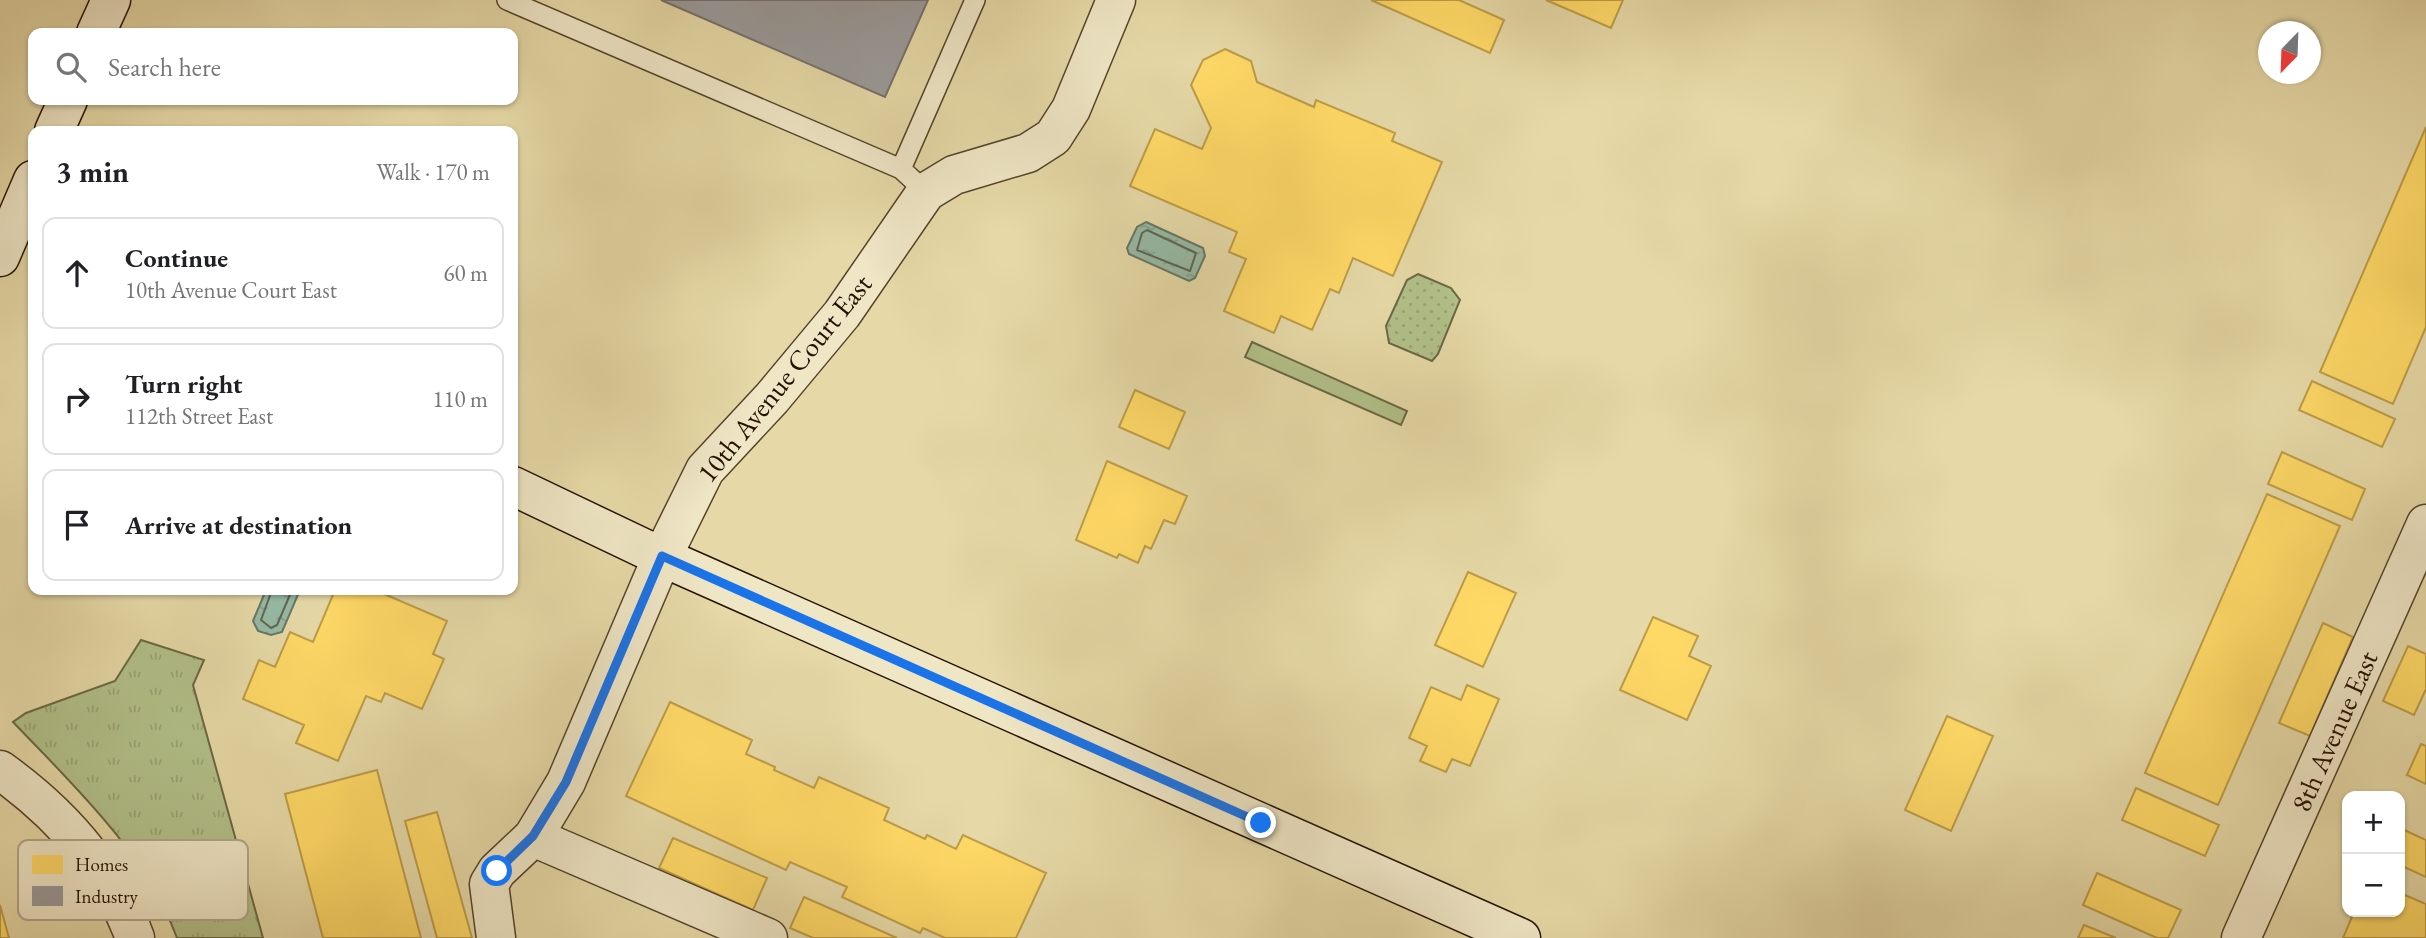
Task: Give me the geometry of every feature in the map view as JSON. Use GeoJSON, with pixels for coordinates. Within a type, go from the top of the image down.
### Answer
{"type":"FeatureCollection","features":[{"type":"Feature","properties":{"kind":"street"},"geometry":{"type":"LineString","coordinates":[[98,28],[111,0]]}},
{"type":"Feature","properties":{"kind":"street","name":"10th Avenue Court East"},"geometry":{"type":"LineString","coordinates":[[496,938],[489,884],[533,836],[566,782],[662,556],[705,470],[842,314],[914,180],[954,174],[1028,153],[1053,137],[1071,108],[1116,0]]}},
{"type":"Feature","properties":{"kind":"street"},"geometry":{"type":"LineString","coordinates":[[56,126],[66,105]]}},
{"type":"Feature","properties":{"kind":"street"},"geometry":{"type":"LineString","coordinates":[[10,251],[28,195]]}},
{"type":"Feature","properties":{"kind":"street"},"geometry":{"type":"LineString","coordinates":[[518,488],[662,556],[1521,938]]}},
{"type":"Feature","properties":{"kind":"street","name":"8th Avenue East"},"geometry":{"type":"LineString","coordinates":[[2241,938],[2426,524]]}},
{"type":"Feature","properties":{"kind":"street"},"geometry":{"type":"LineString","coordinates":[[0,770],[32,793],[69,828],[78,840]]}},
{"type":"Feature","properties":{"kind":"street"},"geometry":{"type":"LineString","coordinates":[[533,836],[768,938]]}},
{"type":"Feature","properties":{"kind":"street"},"geometry":{"type":"LineString","coordinates":[[126,920],[135,938]]}},
{"type":"Feature","properties":{"kind":"lane"},"geometry":{"type":"LineString","coordinates":[[507,0],[914,180],[975,0]]}},
{"type":"Feature","properties":{"kind":"green space"},"geometry":{"type":"Polygon","coordinates":[[[1418,274],[1451,288],[1460,300],[1438,354],[1432,361],[1389,343],[1386,326],[1407,280],[1418,274]]]}},
{"type":"Feature","properties":{"kind":"green space"},"geometry":{"type":"Polygon","coordinates":[[[1252,342],[1407,411],[1401,425],[1245,357],[1252,342]]]}},
{"type":"Feature","properties":{"kind":"green space"},"geometry":{"type":"Polygon","coordinates":[[[141,640],[204,660],[193,685],[236,840],[120,840],[84,796],[13,722],[26,713],[115,681],[141,640]]]}},
{"type":"Feature","properties":{"kind":"green space"},"geometry":{"type":"Polygon","coordinates":[[[248,884],[263,938],[177,938],[169,920],[248,920],[248,884]]]}},
{"type":"Feature","properties":{"kind":"water"},"geometry":{"type":"Polygon","coordinates":[[[1146,222],[1203,248],[1205,256],[1195,278],[1189,281],[1129,254],[1127,248],[1137,227],[1146,222]]]}},
{"type":"Feature","properties":{"kind":"water"},"geometry":{"type":"Polygon","coordinates":[[[264,595],[298,595],[282,632],[271,635],[258,631],[253,621],[264,595]]]}},
{"type":"Feature","properties":{"kind":"building: Homes"},"geometry":{"type":"Polygon","coordinates":[[[1371,0],[1459,0],[1504,20],[1490,53],[1371,0]]]}},
{"type":"Feature","properties":{"kind":"building: Homes"},"geometry":{"type":"Polygon","coordinates":[[[1546,0],[1623,0],[1611,28],[1546,0]]]}},
{"type":"Feature","properties":{"kind":"building: Homes"},"geometry":{"type":"Polygon","coordinates":[[[1225,49],[1251,61],[1257,82],[1314,107],[1316,100],[1395,133],[1392,141],[1442,162],[1393,276],[1353,258],[1339,293],[1330,289],[1312,330],[1281,316],[1274,333],[1224,311],[1246,259],[1229,252],[1237,232],[1130,186],[1155,129],[1202,149],[1211,128],[1191,85],[1203,60],[1225,49]]]}},
{"type":"Feature","properties":{"kind":"building: Homes"},"geometry":{"type":"Polygon","coordinates":[[[2426,127],[2426,327],[2393,404],[2320,372],[2426,127]]]}},
{"type":"Feature","properties":{"kind":"building: Homes"},"geometry":{"type":"Polygon","coordinates":[[[2312,381],[2395,419],[2382,447],[2299,410],[2312,381]]]}},
{"type":"Feature","properties":{"kind":"building: Homes"},"geometry":{"type":"Polygon","coordinates":[[[1135,390],[1185,412],[1169,449],[1119,427],[1135,390]]]}},
{"type":"Feature","properties":{"kind":"building: Homes"},"geometry":{"type":"Polygon","coordinates":[[[2282,452],[2365,489],[2352,520],[2268,484],[2282,452]]]}},
{"type":"Feature","properties":{"kind":"building: Homes"},"geometry":{"type":"Polygon","coordinates":[[[1107,461],[1187,496],[1175,524],[1164,520],[1151,549],[1145,546],[1138,563],[1119,554],[1117,558],[1076,540],[1107,461]]]}},
{"type":"Feature","properties":{"kind":"building: Homes"},"geometry":{"type":"Polygon","coordinates":[[[2267,494],[2340,526],[2218,805],[2145,773],[2267,494]]]}},
{"type":"Feature","properties":{"kind":"building: Homes"},"geometry":{"type":"Polygon","coordinates":[[[1468,572],[1516,593],[1483,667],[1435,645],[1468,572]]]}},
{"type":"Feature","properties":{"kind":"building: Homes"},"geometry":{"type":"Polygon","coordinates":[[[333,595],[387,595],[447,621],[433,654],[444,659],[422,709],[385,693],[381,702],[366,696],[338,761],[296,743],[304,725],[243,699],[259,660],[275,667],[290,632],[313,642],[333,595]]]}},
{"type":"Feature","properties":{"kind":"building: Homes"},"geometry":{"type":"Polygon","coordinates":[[[1653,617],[1698,636],[1689,656],[1711,666],[1687,720],[1620,690],[1653,617]]]}},
{"type":"Feature","properties":{"kind":"building: Homes"},"geometry":{"type":"Polygon","coordinates":[[[2323,623],[2353,637],[2310,736],[2279,723],[2323,623]]]}},
{"type":"Feature","properties":{"kind":"building: Homes"},"geometry":{"type":"Polygon","coordinates":[[[2408,646],[2426,654],[2426,689],[2414,715],[2383,701],[2408,646]]]}},
{"type":"Feature","properties":{"kind":"building: Homes"},"geometry":{"type":"Polygon","coordinates":[[[1467,685],[1499,699],[1470,766],[1452,759],[1446,772],[1420,761],[1427,746],[1409,738],[1431,687],[1461,700],[1467,685]]]}},
{"type":"Feature","properties":{"kind":"building: Homes"},"geometry":{"type":"Polygon","coordinates":[[[670,702],[752,740],[746,754],[775,767],[774,770],[814,788],[819,777],[889,808],[884,820],[925,839],[927,835],[956,849],[963,835],[1046,873],[1016,938],[945,938],[923,928],[920,933],[842,897],[847,887],[790,862],[786,870],[626,796],[670,702]]]}},
{"type":"Feature","properties":{"kind":"building: Homes"},"geometry":{"type":"Polygon","coordinates":[[[1947,716],[1993,736],[1951,831],[1905,810],[1947,716]]]}},
{"type":"Feature","properties":{"kind":"building: Homes"},"geometry":{"type":"Polygon","coordinates":[[[2421,744],[2426,746],[2426,784],[2407,775],[2421,744]]]}},
{"type":"Feature","properties":{"kind":"building: Homes"},"geometry":{"type":"Polygon","coordinates":[[[377,770],[421,938],[323,938],[285,794],[377,770]]]}},
{"type":"Feature","properties":{"kind":"building: Homes"},"geometry":{"type":"Polygon","coordinates":[[[2136,788],[2219,825],[2205,856],[2122,820],[2136,788]]]}},
{"type":"Feature","properties":{"kind":"building: Homes"},"geometry":{"type":"Polygon","coordinates":[[[437,812],[472,938],[437,938],[405,821],[437,812]]]}},
{"type":"Feature","properties":{"kind":"building: Homes"},"geometry":{"type":"Polygon","coordinates":[[[2405,830],[2426,840],[2426,877],[2405,867],[2405,830]]]}},
{"type":"Feature","properties":{"kind":"building: Homes"},"geometry":{"type":"Polygon","coordinates":[[[673,838],[767,878],[753,910],[659,868],[673,838]]]}},
{"type":"Feature","properties":{"kind":"building: Homes"},"geometry":{"type":"Polygon","coordinates":[[[2097,873],[2181,910],[2168,938],[2157,938],[2083,905],[2097,873]]]}},
{"type":"Feature","properties":{"kind":"building: Homes"},"geometry":{"type":"Polygon","coordinates":[[[2405,895],[2426,904],[2426,938],[2343,938],[2352,917],[2405,917],[2405,895]]]}},
{"type":"Feature","properties":{"kind":"building: Homes"},"geometry":{"type":"Polygon","coordinates":[[[804,897],[897,938],[813,938],[790,928],[804,897]]]}},
{"type":"Feature","properties":{"kind":"building: Homes"},"geometry":{"type":"Polygon","coordinates":[[[0,905],[9,938],[0,938],[0,905]]]}},
{"type":"Feature","properties":{"kind":"building: Homes"},"geometry":{"type":"Polygon","coordinates":[[[2084,925],[2116,938],[2078,938],[2084,925]]]}},
{"type":"Feature","properties":{"kind":"building: Industry"},"geometry":{"type":"Polygon","coordinates":[[[661,0],[928,0],[885,97],[661,0]]]}},
{"type":"Feature","properties":{"kind":"route"},"geometry":{"type":"LineString","coordinates":[[497,871],[533,836],[566,782],[662,556],[1261,823]]}}]}
